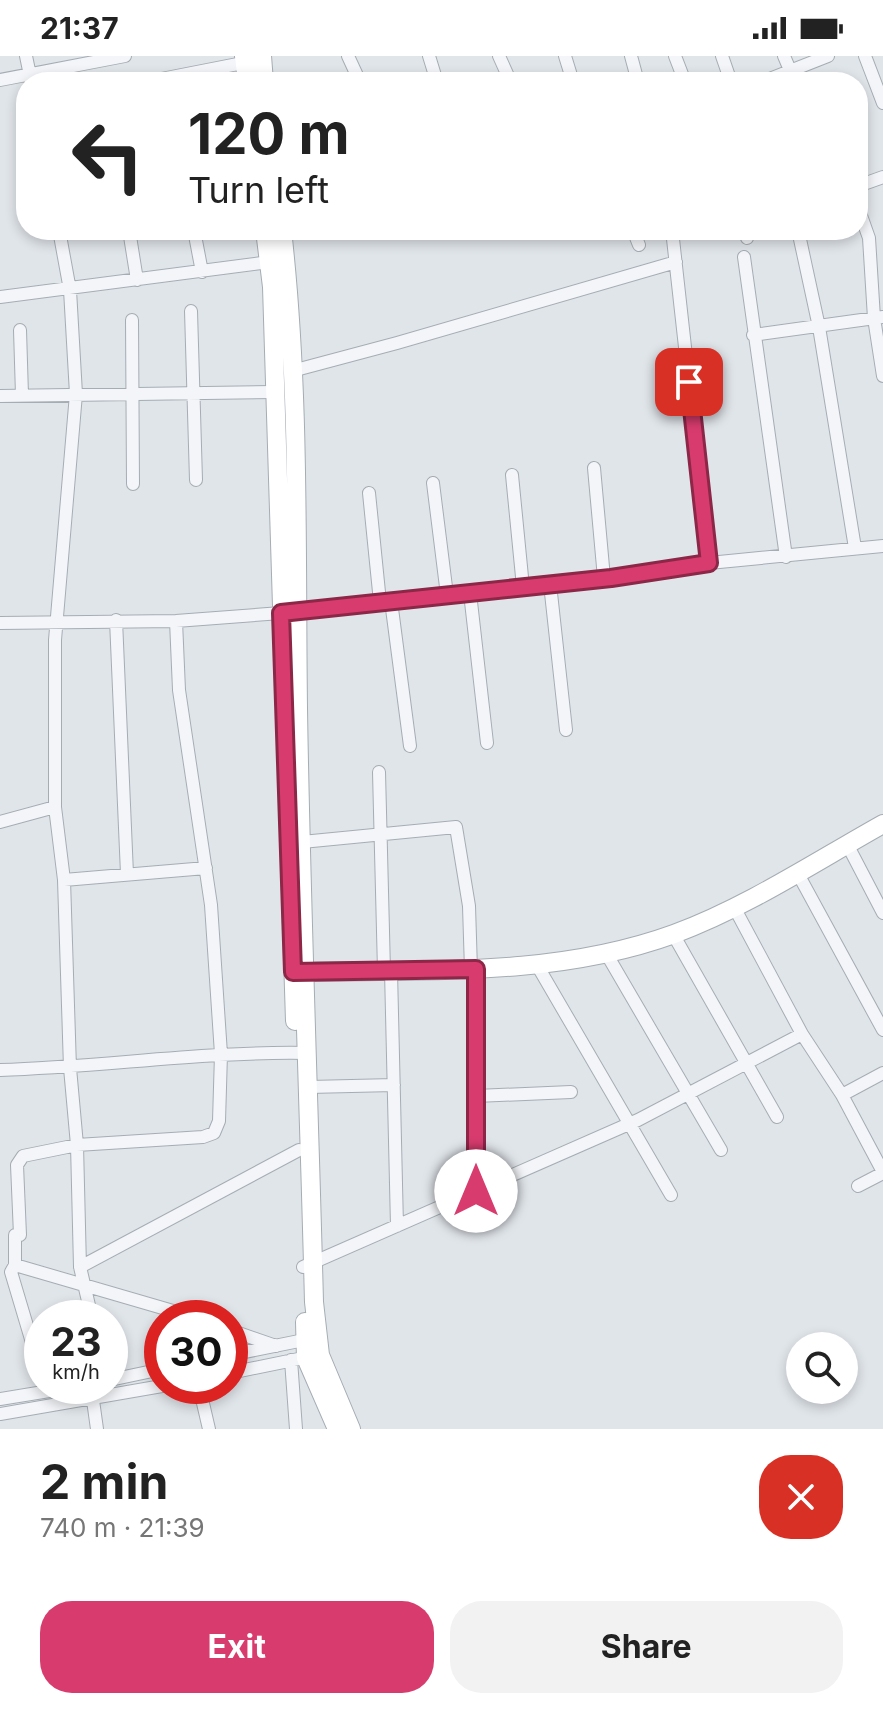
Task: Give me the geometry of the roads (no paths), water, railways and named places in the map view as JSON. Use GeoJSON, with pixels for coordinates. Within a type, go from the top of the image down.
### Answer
{"type":"FeatureCollection","features":[{"type":"Feature","properties":{"kind":"street"},"geometry":{"type":"LineString","coordinates":[[55,72],[125,56]]}},
{"type":"Feature","properties":{"kind":"street"},"geometry":{"type":"LineString","coordinates":[[801,72],[828,56]]}},
{"type":"Feature","properties":{"kind":"street"},"geometry":{"type":"LineString","coordinates":[[865,56],[883,103]]}},
{"type":"Feature","properties":{"kind":"street"},"geometry":{"type":"LineString","coordinates":[[192,72],[256,58]]}},
{"type":"Feature","properties":{"kind":"street"},"geometry":{"type":"LineString","coordinates":[[868,235],[883,376]]}},
{"type":"Feature","properties":{"kind":"street"},"geometry":{"type":"LineString","coordinates":[[61,240],[70,290],[76,394],[56,622],[55,807],[64,880],[80,1267],[88,1300]]}},
{"type":"Feature","properties":{"kind":"street"},"geometry":{"type":"LineString","coordinates":[[131,240],[137,280]]}},
{"type":"Feature","properties":{"kind":"street"},"geometry":{"type":"LineString","coordinates":[[196,240],[202,272]]}},
{"type":"Feature","properties":{"kind":"street"},"geometry":{"type":"LineString","coordinates":[[266,240],[302,842],[299,972]]}},
{"type":"Feature","properties":{"kind":"street"},"geometry":{"type":"LineString","coordinates":[[283,240],[292,371],[289,612],[302,1053],[299,1150],[308,1265]]}},
{"type":"Feature","properties":{"kind":"street"},"geometry":{"type":"LineString","coordinates":[[637,240],[639,245]]}},
{"type":"Feature","properties":{"kind":"street"},"geometry":{"type":"LineString","coordinates":[[673,240],[709,563]]}},
{"type":"Feature","properties":{"kind":"street"},"geometry":{"type":"LineString","coordinates":[[800,240],[819,327],[855,548]]}},
{"type":"Feature","properties":{"kind":"street"},"geometry":{"type":"LineString","coordinates":[[744,257],[786,557]]}},
{"type":"Feature","properties":{"kind":"street"},"geometry":{"type":"LineString","coordinates":[[0,297],[269,262]]}},
{"type":"Feature","properties":{"kind":"street"},"geometry":{"type":"LineString","coordinates":[[292,371],[676,262]]}},
{"type":"Feature","properties":{"kind":"street"},"geometry":{"type":"LineString","coordinates":[[191,311],[196,480]]}},
{"type":"Feature","properties":{"kind":"street"},"geometry":{"type":"LineString","coordinates":[[753,335],[878,318]]}},
{"type":"Feature","properties":{"kind":"street"},"geometry":{"type":"LineString","coordinates":[[132,320],[133,484]]}},
{"type":"Feature","properties":{"kind":"street"},"geometry":{"type":"LineString","coordinates":[[20,330],[22,395]]}},
{"type":"Feature","properties":{"kind":"street"},"geometry":{"type":"LineString","coordinates":[[0,396],[274,392]]}},
{"type":"Feature","properties":{"kind":"street"},"geometry":{"type":"LineString","coordinates":[[594,468],[604,578]]}},
{"type":"Feature","properties":{"kind":"street"},"geometry":{"type":"LineString","coordinates":[[512,475],[523,587]]}},
{"type":"Feature","properties":{"kind":"street"},"geometry":{"type":"LineString","coordinates":[[433,483],[447,595]]}},
{"type":"Feature","properties":{"kind":"street"},"geometry":{"type":"LineString","coordinates":[[369,493],[410,746]]}},
{"type":"Feature","properties":{"kind":"street"},"geometry":{"type":"LineString","coordinates":[[0,623],[176,621],[289,612],[883,546]]}},
{"type":"Feature","properties":{"kind":"street"},"geometry":{"type":"LineString","coordinates":[[550,584],[566,730]]}},
{"type":"Feature","properties":{"kind":"street"},"geometry":{"type":"LineString","coordinates":[[470,593],[487,743]]}},
{"type":"Feature","properties":{"kind":"street"},"geometry":{"type":"LineString","coordinates":[[116,620],[127,874]]}},
{"type":"Feature","properties":{"kind":"street"},"geometry":{"type":"LineString","coordinates":[[24,1318],[9,1270],[18,1235],[19,1159],[77,1145],[203,1137],[214,1133],[219,1121],[221,1054],[211,905],[179,690],[176,621]]}},
{"type":"Feature","properties":{"kind":"street"},"geometry":{"type":"LineString","coordinates":[[379,772],[394,1085],[397,1226]]}},
{"type":"Feature","properties":{"kind":"street"},"geometry":{"type":"LineString","coordinates":[[0,822],[55,807]]}},
{"type":"Feature","properties":{"kind":"street"},"geometry":{"type":"LineString","coordinates":[[299,972],[474,970],[537,965],[606,953],[673,934],[734,907],[883,824]]}},
{"type":"Feature","properties":{"kind":"street"},"geometry":{"type":"LineString","coordinates":[[302,842],[456,827],[469,906],[474,970],[476,1191]]}},
{"type":"Feature","properties":{"kind":"street"},"geometry":{"type":"LineString","coordinates":[[847,844],[883,913]]}},
{"type":"Feature","properties":{"kind":"street"},"geometry":{"type":"LineString","coordinates":[[64,880],[206,868]]}},
{"type":"Feature","properties":{"kind":"street"},"geometry":{"type":"LineString","coordinates":[[797,872],[883,1030]]}},
{"type":"Feature","properties":{"kind":"street"},"geometry":{"type":"LineString","coordinates":[[734,907],[802,1034],[842,1095],[883,1173],[858,1186]]}},
{"type":"Feature","properties":{"kind":"street"},"geometry":{"type":"LineString","coordinates":[[673,934],[777,1117]]}},
{"type":"Feature","properties":{"kind":"street"},"geometry":{"type":"LineString","coordinates":[[606,953],[721,1150]]}},
{"type":"Feature","properties":{"kind":"street"},"geometry":{"type":"LineString","coordinates":[[537,965],[671,1195]]}},
{"type":"Feature","properties":{"kind":"street"},"geometry":{"type":"LineString","coordinates":[[308,1265],[631,1123],[802,1034]]}},
{"type":"Feature","properties":{"kind":"street"},"geometry":{"type":"LineString","coordinates":[[0,1070],[70,1068],[221,1054],[302,1053]]}},
{"type":"Feature","properties":{"kind":"street"},"geometry":{"type":"LineString","coordinates":[[296,1429],[307,1351],[309,1087],[302,1053]]}},
{"type":"Feature","properties":{"kind":"street"},"geometry":{"type":"LineString","coordinates":[[842,1095],[883,1073]]}},
{"type":"Feature","properties":{"kind":"street"},"geometry":{"type":"LineString","coordinates":[[309,1087],[394,1085]]}},
{"type":"Feature","properties":{"kind":"street"},"geometry":{"type":"LineString","coordinates":[[476,1096],[571,1092]]}},
{"type":"Feature","properties":{"kind":"street"},"geometry":{"type":"LineString","coordinates":[[80,1267],[299,1150]]}},
{"type":"Feature","properties":{"kind":"street"},"geometry":{"type":"LineString","coordinates":[[9,1270],[84,1285],[144,1303]]}},
{"type":"Feature","properties":{"kind":"street"},"geometry":{"type":"LineString","coordinates":[[248,1336],[275,1346],[307,1351]]}},
{"type":"Feature","properties":{"kind":"street"},"geometry":{"type":"LineString","coordinates":[[248,1351],[275,1346],[307,1351]]}},
{"type":"Feature","properties":{"kind":"street"},"geometry":{"type":"LineString","coordinates":[[248,1368],[307,1351]]}},
{"type":"Feature","properties":{"kind":"street"},"geometry":{"type":"LineString","coordinates":[[307,1351],[337,1429]]}},
{"type":"Feature","properties":{"kind":"street"},"geometry":{"type":"LineString","coordinates":[[307,1351],[351,1429]]}},
{"type":"Feature","properties":{"kind":"street"},"geometry":{"type":"LineString","coordinates":[[0,1399],[24,1394]]}},
{"type":"Feature","properties":{"kind":"street"},"geometry":{"type":"LineString","coordinates":[[0,1414],[42,1404]]}},
{"type":"Feature","properties":{"kind":"street"},"geometry":{"type":"LineString","coordinates":[[94,1404],[97,1429]]}},
{"type":"Feature","properties":{"kind":"street"},"geometry":{"type":"LineString","coordinates":[[203,1404],[209,1429]]}}]}
